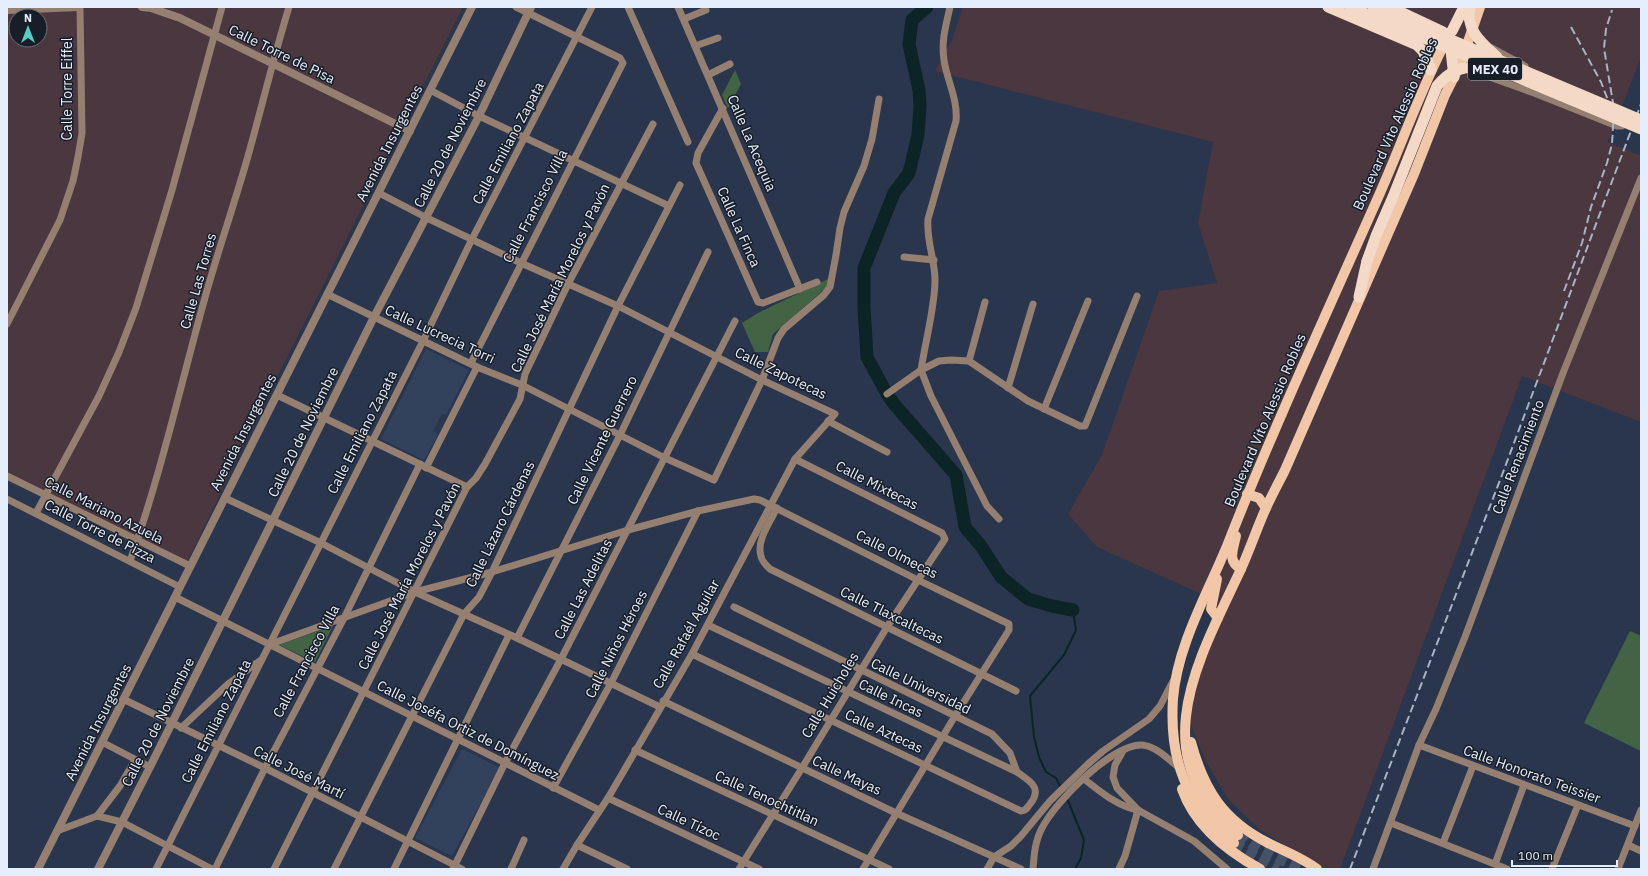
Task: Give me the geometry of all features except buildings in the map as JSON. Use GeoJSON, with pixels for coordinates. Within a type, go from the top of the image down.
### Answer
{"type":"FeatureCollection","features":[{"type":"Feature","properties":{"kind":"highway"},"geometry":{"type":"LineString","coordinates":[[1328,7],[1417,45],[1423,51],[1431,70]]}},
{"type":"Feature","properties":{"kind":"highway","name":"MEX 40"},"geometry":{"type":"LineString","coordinates":[[1350,7],[1641,120]]}},
{"type":"Feature","properties":{"kind":"highway","name":"MEX 40"},"geometry":{"type":"LineString","coordinates":[[1373,7],[1641,129]]}},
{"type":"Feature","properties":{"kind":"highway"},"geometry":{"type":"LineString","coordinates":[[1390,7],[1449,35]]}},
{"type":"Feature","properties":{"kind":"highway"},"geometry":{"type":"LineString","coordinates":[[1417,45],[1434,43],[1449,35],[1455,27],[1464,7]]}},
{"type":"Feature","properties":{"kind":"highway"},"geometry":{"type":"LineString","coordinates":[[1475,10],[1469,17],[1475,35],[1503,67]]}},
{"type":"Feature","properties":{"kind":"highway"},"geometry":{"type":"LineString","coordinates":[[1417,45],[1421,42],[1426,32],[1422,21]]}},
{"type":"Feature","properties":{"kind":"highway"},"geometry":{"type":"LineString","coordinates":[[1449,35],[1452,81]]}},
{"type":"Feature","properties":{"kind":"highway"},"geometry":{"type":"LineString","coordinates":[[1359,297],[1367,261],[1437,86],[1448,74],[1458,69],[1468,67],[1503,67]]}},
{"type":"Feature","properties":{"kind":"main road","name":"Boulevard Vito Alessio Robles"},"geometry":{"type":"LineString","coordinates":[[1459,7],[1449,35],[1431,70],[1381,191],[1247,494],[1194,625],[1176,676],[1173,717],[1174,746],[1178,767],[1202,811],[1211,822],[1236,839],[1214,813],[1194,780],[1187,754],[1185,721],[1192,683],[1218,618],[1241,569],[1266,508],[1285,470],[1359,297],[1414,174],[1445,95],[1460,65],[1475,10]]}},
{"type":"Feature","properties":{"kind":"main road"},"geometry":{"type":"LineString","coordinates":[[1449,35],[1460,65]]}},
{"type":"Feature","properties":{"kind":"main road"},"geometry":{"type":"LineString","coordinates":[[1452,81],[1462,75],[1477,72]]}},
{"type":"Feature","properties":{"kind":"main road"},"geometry":{"type":"LineString","coordinates":[[1424,87],[1434,87],[1445,95]]}},
{"type":"Feature","properties":{"kind":"main road"},"geometry":{"type":"LineString","coordinates":[[1247,494],[1259,498],[1266,508]]}},
{"type":"Feature","properties":{"kind":"main road"},"geometry":{"type":"LineString","coordinates":[[1241,569],[1235,566],[1232,558],[1242,507]]}},
{"type":"Feature","properties":{"kind":"main road"},"geometry":{"type":"LineString","coordinates":[[1218,618],[1212,613],[1211,605],[1219,565]]}},
{"type":"Feature","properties":{"kind":"main road"},"geometry":{"type":"LineString","coordinates":[[1185,721],[1194,754],[1206,784],[1217,803],[1244,829],[1317,869]]}},
{"type":"Feature","properties":{"kind":"main road"},"geometry":{"type":"LineString","coordinates":[[1178,767],[1182,790],[1198,818],[1210,833],[1231,852],[1260,869]]}},
{"type":"Feature","properties":{"kind":"street"},"geometry":{"type":"LineString","coordinates":[[7,10],[79,7]]}},
{"type":"Feature","properties":{"kind":"street","name":"Calle Torre Eiffel"},"geometry":{"type":"LineString","coordinates":[[7,324],[60,220],[73,181],[82,133],[79,7]]}},
{"type":"Feature","properties":{"kind":"street","name":"Calle Torre de Pisa"},"geometry":{"type":"LineString","coordinates":[[142,7],[151,8],[180,18],[410,131]]}},
{"type":"Feature","properties":{"kind":"street"},"geometry":{"type":"LineString","coordinates":[[36,513],[120,352],[136,308],[172,190],[222,7]]}},
{"type":"Feature","properties":{"kind":"street","name":"Calle Las Torres"},"geometry":{"type":"LineString","coordinates":[[130,561],[171,429],[206,294],[248,155],[289,7]]}},
{"type":"Feature","properties":{"kind":"street","name":"Avenida Insurgentes"},"geometry":{"type":"LineString","coordinates":[[38,869],[472,7]]}},
{"type":"Feature","properties":{"kind":"street"},"geometry":{"type":"LineString","coordinates":[[516,7],[530,10],[577,37]]}},
{"type":"Feature","properties":{"kind":"street","name":"Calle Emiliano Zapata"},"geometry":{"type":"LineString","coordinates":[[156,869],[423,341],[472,239],[592,7]]}},
{"type":"Feature","properties":{"kind":"street"},"geometry":{"type":"LineString","coordinates":[[628,7],[688,142]]}},
{"type":"Feature","properties":{"kind":"street","name":"Calle La Acequia"},"geometry":{"type":"LineString","coordinates":[[678,7],[800,289]]}},
{"type":"Feature","properties":{"kind":"street"},"geometry":{"type":"LineString","coordinates":[[950,7],[943,38],[943,46],[944,60],[957,110],[956,121],[928,219],[928,235],[934,260],[935,284],[921,370],[931,396],[987,506],[999,519]]}},
{"type":"Feature","properties":{"kind":"street","name":"Calle 20 de Noviembre"},"geometry":{"type":"LineString","coordinates":[[98,869],[325,418],[374,317],[479,116],[530,10]]}},
{"type":"Feature","properties":{"kind":"street"},"geometry":{"type":"LineString","coordinates":[[684,19],[706,10]]}},
{"type":"Feature","properties":{"kind":"street"},"geometry":{"type":"LineString","coordinates":[[1460,65],[1534,92],[1617,126],[1622,126],[1628,120],[1629,114],[1624,108],[1530,69],[1486,44],[1476,30],[1475,10]]}},
{"type":"Feature","properties":{"kind":"street","name":"Calle Francisco Villa"},"geometry":{"type":"LineString","coordinates":[[215,869],[264,768],[344,618],[368,567],[423,466],[474,365],[521,263],[623,64],[622,61],[577,37]]}},
{"type":"Feature","properties":{"kind":"street"},"geometry":{"type":"LineString","coordinates":[[695,46],[718,38]]}},
{"type":"Feature","properties":{"kind":"street"},"geometry":{"type":"LineString","coordinates":[[1477,72],[1472,63],[1474,52],[1482,45],[1486,44]]}},
{"type":"Feature","properties":{"kind":"street"},"geometry":{"type":"LineString","coordinates":[[708,75],[730,64]]}},
{"type":"Feature","properties":{"kind":"street"},"geometry":{"type":"LineString","coordinates":[[430,90],[479,116],[669,206]]}},
{"type":"Feature","properties":{"kind":"street"},"geometry":{"type":"LineString","coordinates":[[762,380],[778,338],[784,328],[824,295],[830,287],[840,228],[846,206],[864,166],[872,139],[879,99]]}},
{"type":"Feature","properties":{"kind":"street","name":"Calle La Finca"},"geometry":{"type":"LineString","coordinates":[[723,108],[698,153],[696,160],[698,167],[758,302],[761,303],[800,289]]}},
{"type":"Feature","properties":{"kind":"street","name":"Calle José María Morelos y Pavón"},"geometry":{"type":"LineString","coordinates":[[274,869],[467,487],[476,478],[485,464],[520,399],[525,374],[568,284],[622,184],[652,124]]}},
{"type":"Feature","properties":{"kind":"street","name":"Calle Renacimiento"},"geometry":{"type":"LineString","coordinates":[[1373,869],[1420,745],[1465,637],[1547,416],[1641,178]]}},
{"type":"Feature","properties":{"kind":"street","name":"Calle Lázaro Cárdenas"},"geometry":{"type":"LineString","coordinates":[[334,869],[464,614],[479,597],[492,572],[618,306],[680,185]]}},
{"type":"Feature","properties":{"kind":"street","name":"Calle Zapotecas"},"geometry":{"type":"LineString","coordinates":[[378,193],[521,263],[618,306],[762,380],[835,414]]}},
{"type":"Feature","properties":{"kind":"street","name":"Calle Vicente Guerrero"},"geometry":{"type":"LineString","coordinates":[[517,638],[620,435],[708,252]]}},
{"type":"Feature","properties":{"kind":"street"},"geometry":{"type":"LineString","coordinates":[[904,256],[934,260]]}},
{"type":"Feature","properties":{"kind":"street"},"geometry":{"type":"LineString","coordinates":[[800,289],[816,282]]}},
{"type":"Feature","properties":{"kind":"street","name":"Calle Lucrecia Torri"},"geometry":{"type":"LineString","coordinates":[[327,294],[474,365],[522,385],[665,458],[714,480],[762,380]]}},
{"type":"Feature","properties":{"kind":"street"},"geometry":{"type":"LineString","coordinates":[[887,394],[921,370],[939,361],[969,361],[1008,388],[1044,410],[1080,426],[1085,426],[1137,296]]}},
{"type":"Feature","properties":{"kind":"street"},"geometry":{"type":"LineString","coordinates":[[1044,410],[1088,301]]}},
{"type":"Feature","properties":{"kind":"street"},"geometry":{"type":"LineString","coordinates":[[969,361],[986,302]]}},
{"type":"Feature","properties":{"kind":"street"},"geometry":{"type":"LineString","coordinates":[[1008,388],[1033,304]]}},
{"type":"Feature","properties":{"kind":"street","name":"Calle Las Adelitas"},"geometry":{"type":"LineString","coordinates":[[454,867],[505,763],[561,659],[735,321]]}},
{"type":"Feature","properties":{"kind":"street"},"geometry":{"type":"LineString","coordinates":[[277,395],[467,487]]}},
{"type":"Feature","properties":{"kind":"street","name":"Calle Rafaél Aguilar"},"geometry":{"type":"LineString","coordinates":[[564,869],[577,845],[608,798],[692,654],[774,507],[796,459],[835,414]]}},
{"type":"Feature","properties":{"kind":"street"},"geometry":{"type":"LineString","coordinates":[[828,421],[886,452]]}},
{"type":"Feature","properties":{"kind":"street","name":"Calle Mixtecas"},"geometry":{"type":"LineString","coordinates":[[796,459],[942,533],[944,536]]}},
{"type":"Feature","properties":{"kind":"street","name":"Calle Mariano Azuela"},"geometry":{"type":"LineString","coordinates":[[7,476],[190,566]]}},
{"type":"Feature","properties":{"kind":"street","name":"Calle Mayas"},"geometry":{"type":"LineString","coordinates":[[225,498],[321,543],[415,592],[517,638],[611,683],[662,704],[802,768],[994,858],[1022,869]]}},
{"type":"Feature","properties":{"kind":"street","name":"Calle Olmecas"},"geometry":{"type":"LineString","coordinates":[[271,644],[415,592],[492,572],[628,530],[754,498],[918,580],[1007,622],[1010,626],[1009,630],[982,674]]}},
{"type":"Feature","properties":{"kind":"street","name":"Calle Torre de Pizza"},"geometry":{"type":"LineString","coordinates":[[7,499],[180,587]]}},
{"type":"Feature","properties":{"kind":"street","name":"Calle Tlaxcaltecas"},"geometry":{"type":"LineString","coordinates":[[774,507],[761,542],[761,556],[770,569],[1016,691]]}},
{"type":"Feature","properties":{"kind":"street","name":"Calle Niños Héroes"},"geometry":{"type":"LineString","coordinates":[[553,788],[611,683],[698,511]]}},
{"type":"Feature","properties":{"kind":"street","name":"Calle Huicholes"},"geometry":{"type":"LineString","coordinates":[[739,869],[802,768],[860,670],[944,541],[944,536]]}},
{"type":"Feature","properties":{"kind":"street","name":"Calle Joséfa Ortiz de Domínguez"},"geometry":{"type":"LineString","coordinates":[[175,597],[599,810]]}},
{"type":"Feature","properties":{"kind":"street","name":"Calle Universidad"},"geometry":{"type":"LineString","coordinates":[[734,607],[992,734],[1010,753],[1017,772]]}},
{"type":"Feature","properties":{"kind":"street","name":"Calle Incas"},"geometry":{"type":"LineString","coordinates":[[708,624],[1017,772],[1026,778],[1036,790]]}},
{"type":"Feature","properties":{"kind":"street"},"geometry":{"type":"LineString","coordinates":[[394,869],[509,635]]}},
{"type":"Feature","properties":{"kind":"street","name":"Calle Aztecas"},"geometry":{"type":"LineString","coordinates":[[692,654],[1022,812],[1035,798],[1036,790]]}},
{"type":"Feature","properties":{"kind":"street"},"geometry":{"type":"LineString","coordinates":[[181,728],[228,684],[263,658]]}},
{"type":"Feature","properties":{"kind":"street"},"geometry":{"type":"LineString","coordinates":[[862,869],[982,674]]}},
{"type":"Feature","properties":{"kind":"street"},"geometry":{"type":"LineString","coordinates":[[987,869],[994,858],[1011,846],[1021,836],[1050,801],[1071,780],[1103,751],[1137,728],[1155,713],[1176,676]]}},
{"type":"Feature","properties":{"kind":"street","name":"Calle José Martí"},"geometry":{"type":"LineString","coordinates":[[123,699],[408,841],[454,867],[462,869]]}},
{"type":"Feature","properties":{"kind":"street"},"geometry":{"type":"LineString","coordinates":[[102,742],[150,767]]}},
{"type":"Feature","properties":{"kind":"street"},"geometry":{"type":"LineString","coordinates":[[1033,869],[1038,835],[1053,810],[1099,764],[1125,748],[1143,745],[1154,748],[1178,767]]}},
{"type":"Feature","properties":{"kind":"street","name":"Calle Honorato Teissier"},"geometry":{"type":"LineString","coordinates":[[1420,745],[1635,826]]}},
{"type":"Feature","properties":{"kind":"street"},"geometry":{"type":"LineString","coordinates":[[1125,748],[1118,756],[1115,765],[1113,777],[1117,788],[1138,810],[1194,841],[1227,869]]}},
{"type":"Feature","properties":{"kind":"street","name":"Calle Tenochtitlan"},"geometry":{"type":"LineString","coordinates":[[635,750],[889,869]]}},
{"type":"Feature","properties":{"kind":"street"},"geometry":{"type":"LineString","coordinates":[[57,831],[98,816],[113,796],[135,760]]}},
{"type":"Feature","properties":{"kind":"street"},"geometry":{"type":"LineString","coordinates":[[1443,844],[1473,766]]}},
{"type":"Feature","properties":{"kind":"street"},"geometry":{"type":"LineString","coordinates":[[1084,779],[1128,809],[1138,810]]}},
{"type":"Feature","properties":{"kind":"street"},"geometry":{"type":"LineString","coordinates":[[1495,864],[1524,785]]}},
{"type":"Feature","properties":{"kind":"street","name":"Calle Tízoc"},"geometry":{"type":"LineString","coordinates":[[608,798],[759,869]]}},
{"type":"Feature","properties":{"kind":"street"},"geometry":{"type":"LineString","coordinates":[[1552,869],[1578,805]]}},
{"type":"Feature","properties":{"kind":"street"},"geometry":{"type":"LineString","coordinates":[[1119,869],[1125,856],[1138,810]]}},
{"type":"Feature","properties":{"kind":"street"},"geometry":{"type":"LineString","coordinates":[[1618,869],[1641,810]]}},
{"type":"Feature","properties":{"kind":"street"},"geometry":{"type":"LineString","coordinates":[[98,816],[122,822],[212,869]]}},
{"type":"Feature","properties":{"kind":"street"},"geometry":{"type":"LineString","coordinates":[[1391,823],[1507,869]]}},
{"type":"Feature","properties":{"kind":"street"},"geometry":{"type":"LineString","coordinates":[[511,869],[524,840]]}},
{"type":"Feature","properties":{"kind":"street"},"geometry":{"type":"LineString","coordinates":[[577,845],[627,869]]}},
{"type":"Feature","properties":{"kind":"street"},"geometry":{"type":"LineString","coordinates":[[1628,846],[1641,851]]}},
{"type":"Feature","properties":{"kind":"shaded area"},"geometry":{"type":"Polygon","coordinates":[[[7,7],[463,7],[279,373],[187,562],[7,477],[7,7]]]}},
{"type":"Feature","properties":{"kind":"shaded area"},"geometry":{"type":"Polygon","coordinates":[[[963,7],[1641,7],[1641,57],[1608,142],[1641,156],[1641,422],[1522,376],[1340,869],[1322,869],[1259,829],[1229,800],[1206,762],[1188,718],[1192,690],[1226,605],[1097,547],[1068,514],[1102,455],[1159,291],[1217,283],[1198,223],[1213,142],[935,71],[952,40],[963,7]]]}},
{"type":"Feature","properties":{"kind":"shaded area"},"geometry":{"type":"Polygon","coordinates":[[[426,349],[469,370],[446,415],[442,414],[433,431],[438,435],[424,460],[381,439],[426,349]]]}},
{"type":"Feature","properties":{"kind":"shaded area"},"geometry":{"type":"Polygon","coordinates":[[[462,749],[500,768],[452,856],[415,838],[462,749]]]}},
{"type":"Feature","properties":{"kind":"green space"},"geometry":{"type":"Polygon","coordinates":[[[735,70],[741,84],[728,108],[722,95],[735,70]]]}},
{"type":"Feature","properties":{"kind":"green space"},"geometry":{"type":"Polygon","coordinates":[[[828,279],[828,286],[773,334],[768,352],[755,352],[742,323],[758,313],[828,279]]]}},
{"type":"Feature","properties":{"kind":"green space"},"geometry":{"type":"Polygon","coordinates":[[[333,626],[315,662],[279,645],[333,626]]]}},
{"type":"Feature","properties":{"kind":"green space"},"geometry":{"type":"Polygon","coordinates":[[[1630,631],[1641,636],[1641,751],[1584,723],[1630,631]]]}},
{"type":"Feature","properties":{"kind":"waterway"},"geometry":{"type":"LineString","coordinates":[[927,7],[912,20],[909,44],[919,90],[920,105],[918,135],[909,173],[894,193],[864,268],[864,307],[867,357],[894,404],[956,475],[965,527],[981,546],[1001,577],[1028,599],[1073,610]]}},
{"type":"Feature","properties":{"kind":"waterway"},"geometry":{"type":"LineString","coordinates":[[1073,610],[1076,630],[1064,655],[1030,696],[1034,737],[1039,757],[1046,772],[1056,778],[1069,803],[1084,840],[1081,858],[1075,869]]}},
{"type":"Feature","properties":{"kind":"tunnel"},"geometry":{"type":"LineString","coordinates":[[1238,835],[1255,847],[1299,869]]}},
{"type":"Feature","properties":{"kind":"tunnel"},"geometry":{"type":"LineString","coordinates":[[1234,843],[1278,869]]}},
{"type":"Feature","properties":{"kind":"railway"},"geometry":{"type":"LineString","coordinates":[[1564,291],[1582,243],[1591,207],[1607,163],[1612,144],[1614,109],[1604,48],[1606,29],[1612,10]]}},
{"type":"Feature","properties":{"kind":"railway"},"geometry":{"type":"LineString","coordinates":[[1571,27],[1601,82],[1609,103]]}},
{"type":"Feature","properties":{"kind":"railway"},"geometry":{"type":"LineString","coordinates":[[1350,869],[1502,475],[1641,104]]}}]}
